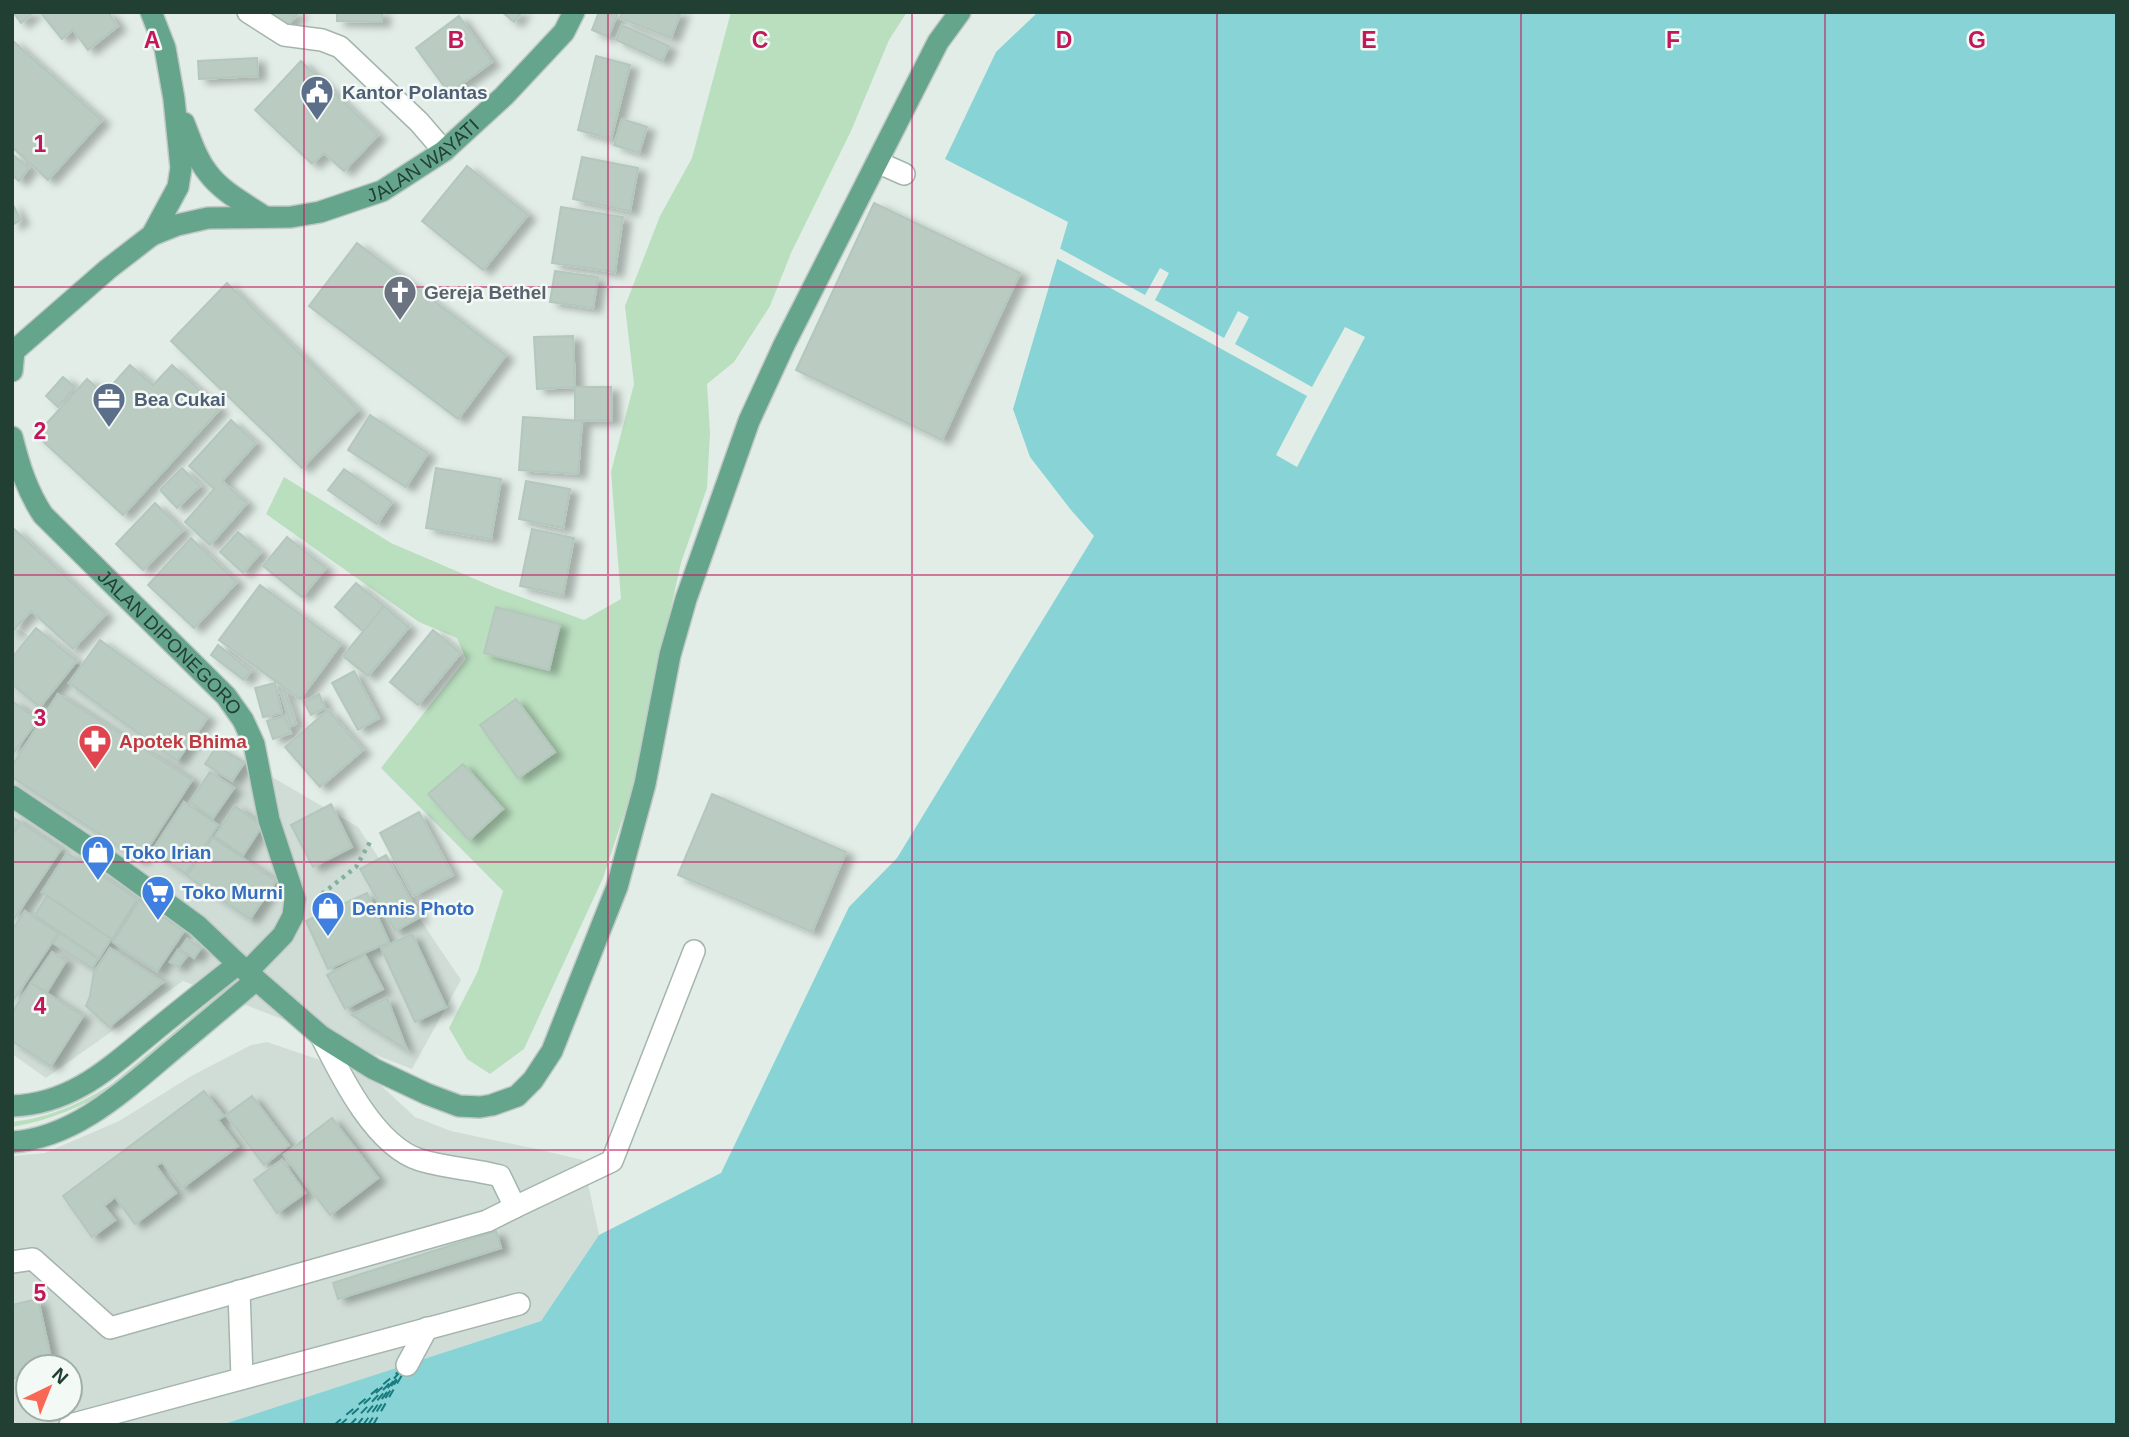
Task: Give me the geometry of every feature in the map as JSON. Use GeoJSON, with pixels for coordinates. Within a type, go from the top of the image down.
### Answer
{"type":"FeatureCollection","features":[{"type":"Feature","properties":{"kind":"main road"},"geometry":{"type":"LineString","coordinates":[[13,357],[108,269],[152,235],[178,187],[181,177],[174,99],[165,48],[151,12]]}},
{"type":"Feature","properties":{"kind":"main road","name":"JALAN WAYATI"},"geometry":{"type":"LineString","coordinates":[[152,235],[177,225],[208,218],[290,217],[320,212],[382,191],[444,151],[504,96],[565,32],[574,12]]}},
{"type":"Feature","properties":{"kind":"main road"},"geometry":{"type":"LineString","coordinates":[[12,796],[113,864],[198,926],[321,1036],[374,1069],[459,1106],[492,1105],[517,1096],[544,1066],[552,1051],[617,887],[645,784],[670,655],[686,598],[748,421],[938,42],[960,12]]}},
{"type":"Feature","properties":{"kind":"main road"},"geometry":{"type":"LineString","coordinates":[[174,99],[197,155],[208,173],[224,189],[265,216]]}},
{"type":"Feature","properties":{"kind":"main road","name":"JALAN DIPONEGORO"},"geometry":{"type":"LineString","coordinates":[[12,437],[18,463],[43,515],[226,696],[243,720],[254,744],[269,820],[295,899],[293,916]]}},
{"type":"Feature","properties":{"kind":"main road"},"geometry":{"type":"LineString","coordinates":[[12,1142],[27,1141],[65,1128],[103,1107],[273,947],[293,916]]}},
{"type":"Feature","properties":{"kind":"main road"},"geometry":{"type":"LineString","coordinates":[[12,1106],[56,1099],[84,1086],[247,972]]}},
{"type":"Feature","properties":{"kind":"lane"},"geometry":{"type":"LineString","coordinates":[[248,12],[284,35],[322,40],[340,47],[419,122],[444,151]]}},
{"type":"Feature","properties":{"kind":"lane"},"geometry":{"type":"LineString","coordinates":[[877,162],[904,174]]}},
{"type":"Feature","properties":{"kind":"lane"},"geometry":{"type":"LineString","coordinates":[[12,1262],[33,1259],[110,1328],[487,1220],[612,1161],[694,951]]}},
{"type":"Feature","properties":{"kind":"lane"},"geometry":{"type":"LineString","coordinates":[[321,1036],[363,1111],[397,1148],[419,1159],[500,1176],[515,1207]]}},
{"type":"Feature","properties":{"kind":"lane"},"geometry":{"type":"LineString","coordinates":[[239,1291],[242,1378]]}},
{"type":"Feature","properties":{"kind":"lane"},"geometry":{"type":"LineString","coordinates":[[70,1425],[519,1304]]}},
{"type":"Feature","properties":{"kind":"lane"},"geometry":{"type":"LineString","coordinates":[[407,1365],[427,1328]]}},
{"type":"Feature","properties":{"kind":"path"},"geometry":{"type":"LineString","coordinates":[[293,916],[356,867],[370,842]]}},
{"type":"Feature","properties":{"kind":"shaded area"},"geometry":{"type":"Polygon","coordinates":[[[12,626],[358,827],[461,980],[412,1069],[183,981],[46,1078],[12,1054],[12,626]]]}},
{"type":"Feature","properties":{"kind":"shaded area"},"geometry":{"type":"Polygon","coordinates":[[[267,1042],[373,1078],[415,1117],[451,1131],[583,1160],[599,1235],[541,1321],[247,1417],[221,1425],[12,1425],[12,1156],[45,1153],[119,1121],[193,1075],[251,1045],[267,1042]]]}},
{"type":"Feature","properties":{"kind":"green space"},"geometry":{"type":"Polygon","coordinates":[[[731,12],[907,12],[889,40],[851,131],[791,253],[770,306],[734,362],[707,384],[710,433],[707,488],[681,563],[659,661],[642,760],[603,878],[524,1049],[490,1074],[467,1059],[449,1028],[478,971],[503,891],[381,768],[466,659],[457,638],[419,622],[266,514],[284,477],[391,543],[496,588],[584,620],[621,599],[611,472],[634,384],[625,306],[660,216],[692,158],[731,12]]]}},
{"type":"Feature","properties":{"kind":"green space"},"geometry":{"type":"Polygon","coordinates":[[[230,985],[233,989],[115,1087],[65,1112],[12,1127],[12,1122],[65,1109],[113,1083],[230,985]]]}},
{"type":"Feature","properties":{"kind":"water"},"geometry":{"type":"Polygon","coordinates":[[[1038,12],[2117,12],[2117,1425],[221,1425],[541,1321],[599,1235],[721,1173],[849,907],[897,858],[1094,536],[1030,457],[1013,409],[1068,222],[945,159],[996,52],[1038,12]]]}},
{"type":"Feature","properties":{"kind":"pier"},"geometry":{"type":"Polygon","coordinates":[[[1057,247],[1145,295],[1160,268],[1169,273],[1155,300],[1224,338],[1238,311],[1249,317],[1235,344],[1312,387],[1345,327],[1365,337],[1297,467],[1276,455],[1307,396],[1054,257],[1057,247]]]}},
{"type":"Feature","properties":{"kind":"building"},"geometry":{"type":"Polygon","coordinates":[[[13,12],[34,12],[21,23],[13,12]]]}},
{"type":"Feature","properties":{"kind":"building"},"geometry":{"type":"Polygon","coordinates":[[[40,12],[108,12],[118,26],[88,50],[73,30],[62,39],[40,12]]]}},
{"type":"Feature","properties":{"kind":"building"},"geometry":{"type":"Polygon","coordinates":[[[264,12],[299,12],[284,30],[264,12]]]}},
{"type":"Feature","properties":{"kind":"building"},"geometry":{"type":"Polygon","coordinates":[[[337,12],[382,12],[382,22],[337,21],[337,12]]]}},
{"type":"Feature","properties":{"kind":"building"},"geometry":{"type":"Polygon","coordinates":[[[502,12],[522,12],[514,22],[502,12]]]}},
{"type":"Feature","properties":{"kind":"building"},"geometry":{"type":"Polygon","coordinates":[[[599,12],[618,13],[608,37],[592,30],[599,12]]]}},
{"type":"Feature","properties":{"kind":"building"},"geometry":{"type":"Polygon","coordinates":[[[622,12],[681,12],[671,38],[620,18],[622,12]]]}},
{"type":"Feature","properties":{"kind":"building"},"geometry":{"type":"Polygon","coordinates":[[[459,16],[492,62],[449,93],[416,48],[459,16]]]}},
{"type":"Feature","properties":{"kind":"building"},"geometry":{"type":"Polygon","coordinates":[[[622,25],[669,46],[662,61],[616,40],[622,25]]]}},
{"type":"Feature","properties":{"kind":"building"},"geometry":{"type":"Polygon","coordinates":[[[12,40],[102,120],[48,180],[12,147],[12,40]]]}},
{"type":"Feature","properties":{"kind":"building"},"geometry":{"type":"Polygon","coordinates":[[[596,56],[630,65],[611,139],[578,130],[596,56]]]}},
{"type":"Feature","properties":{"kind":"building"},"geometry":{"type":"Polygon","coordinates":[[[257,58],[258,76],[199,79],[198,61],[257,58]]]}},
{"type":"Feature","properties":{"kind":"building","name":"Kantor Polantas"},"geometry":{"type":"Polygon","coordinates":[[[301,61],[378,135],[344,171],[324,153],[312,164],[255,110],[301,61]]]}},
{"type":"Feature","properties":{"kind":"building"},"geometry":{"type":"Polygon","coordinates":[[[622,119],[647,127],[639,153],[614,145],[622,119]]]}},
{"type":"Feature","properties":{"kind":"building"},"geometry":{"type":"Polygon","coordinates":[[[12,154],[29,168],[19,181],[12,175],[12,154]]]}},
{"type":"Feature","properties":{"kind":"building"},"geometry":{"type":"Polygon","coordinates":[[[582,157],[638,168],[630,211],[573,199],[582,157]]]}},
{"type":"Feature","properties":{"kind":"building"},"geometry":{"type":"Polygon","coordinates":[[[467,166],[528,215],[483,270],[422,221],[467,166]]]}},
{"type":"Feature","properties":{"kind":"building"},"geometry":{"type":"Polygon","coordinates":[[[12,203],[21,220],[12,225],[12,203]]]}},
{"type":"Feature","properties":{"kind":"building"},"geometry":{"type":"Polygon","coordinates":[[[874,203],[1020,273],[942,440],[796,370],[874,203]]]}},
{"type":"Feature","properties":{"kind":"building"},"geometry":{"type":"Polygon","coordinates":[[[561,207],[623,217],[615,272],[552,263],[561,207]]]}},
{"type":"Feature","properties":{"kind":"building"},"geometry":{"type":"Polygon","coordinates":[[[357,243],[506,355],[458,419],[309,306],[357,243]]]}},
{"type":"Feature","properties":{"kind":"building"},"geometry":{"type":"Polygon","coordinates":[[[555,271],[598,277],[593,308],[550,302],[555,271]]]}},
{"type":"Feature","properties":{"kind":"building"},"geometry":{"type":"Polygon","coordinates":[[[227,283],[358,410],[302,468],[171,341],[227,283]]]}},
{"type":"Feature","properties":{"kind":"building"},"geometry":{"type":"Polygon","coordinates":[[[573,336],[575,387],[537,389],[534,337],[573,336]]]}},
{"type":"Feature","properties":{"kind":"building"},"geometry":{"type":"Polygon","coordinates":[[[130,365],[153,385],[172,365],[220,409],[123,515],[36,435],[87,379],[104,394],[130,365]]]}},
{"type":"Feature","properties":{"kind":"building"},"geometry":{"type":"Polygon","coordinates":[[[63,377],[75,387],[58,407],[46,396],[63,377]]]}},
{"type":"Feature","properties":{"kind":"building"},"geometry":{"type":"Polygon","coordinates":[[[575,387],[611,387],[612,420],[575,421],[575,387]]]}},
{"type":"Feature","properties":{"kind":"building"},"geometry":{"type":"Polygon","coordinates":[[[370,415],[428,453],[406,487],[348,450],[370,415]]]}},
{"type":"Feature","properties":{"kind":"building"},"geometry":{"type":"Polygon","coordinates":[[[523,417],[582,421],[578,474],[519,470],[523,417]]]}},
{"type":"Feature","properties":{"kind":"building"},"geometry":{"type":"Polygon","coordinates":[[[231,420],[256,443],[222,481],[247,503],[210,545],[185,522],[214,489],[189,466],[231,420]]]}},
{"type":"Feature","properties":{"kind":"building"},"geometry":{"type":"Polygon","coordinates":[[[182,468],[200,486],[177,508],[160,490],[182,468]]]}},
{"type":"Feature","properties":{"kind":"building"},"geometry":{"type":"Polygon","coordinates":[[[436,468],[501,479],[491,539],[426,528],[436,468]]]}},
{"type":"Feature","properties":{"kind":"building"},"geometry":{"type":"Polygon","coordinates":[[[344,469],[392,502],[377,524],[328,490],[344,469]]]}},
{"type":"Feature","properties":{"kind":"building"},"geometry":{"type":"Polygon","coordinates":[[[526,481],[570,489],[563,528],[519,519],[526,481]]]}},
{"type":"Feature","properties":{"kind":"building"},"geometry":{"type":"Polygon","coordinates":[[[155,503],[183,530],[143,570],[116,544],[155,503]]]}},
{"type":"Feature","properties":{"kind":"building"},"geometry":{"type":"Polygon","coordinates":[[[13,528],[106,614],[73,649],[31,611],[12,632],[13,528]]]}},
{"type":"Feature","properties":{"kind":"building"},"geometry":{"type":"Polygon","coordinates":[[[532,529],[574,538],[563,595],[520,586],[532,529]]]}},
{"type":"Feature","properties":{"kind":"building"},"geometry":{"type":"Polygon","coordinates":[[[238,532],[261,552],[243,573],[220,552],[238,532]]]}},
{"type":"Feature","properties":{"kind":"building"},"geometry":{"type":"Polygon","coordinates":[[[287,537],[326,568],[302,597],[263,566],[287,537]]]}},
{"type":"Feature","properties":{"kind":"building"},"geometry":{"type":"Polygon","coordinates":[[[191,538],[237,582],[194,628],[148,585],[191,538]]]}},
{"type":"Feature","properties":{"kind":"building"},"geometry":{"type":"Polygon","coordinates":[[[356,583],[384,606],[364,632],[335,607],[356,583]]]}},
{"type":"Feature","properties":{"kind":"building"},"geometry":{"type":"Polygon","coordinates":[[[260,585],[341,644],[300,699],[219,640],[260,585]]]}},
{"type":"Feature","properties":{"kind":"building"},"geometry":{"type":"Polygon","coordinates":[[[384,606],[409,627],[368,676],[343,656],[384,606]]]}},
{"type":"Feature","properties":{"kind":"building"},"geometry":{"type":"Polygon","coordinates":[[[496,607],[560,624],[549,670],[484,653],[496,607]]]}},
{"type":"Feature","properties":{"kind":"building"},"geometry":{"type":"Polygon","coordinates":[[[36,628],[77,661],[40,707],[12,684],[12,658],[36,628]]]}},
{"type":"Feature","properties":{"kind":"building"},"geometry":{"type":"Polygon","coordinates":[[[433,630],[461,653],[418,705],[390,682],[433,630]]]}},
{"type":"Feature","properties":{"kind":"building"},"geometry":{"type":"Polygon","coordinates":[[[100,640],[208,717],[177,761],[69,683],[100,640]]]}},
{"type":"Feature","properties":{"kind":"building"},"geometry":{"type":"Polygon","coordinates":[[[218,645],[251,671],[244,680],[211,655],[218,645]]]}},
{"type":"Feature","properties":{"kind":"building"},"geometry":{"type":"Polygon","coordinates":[[[354,671],[379,718],[358,730],[332,683],[354,671]]]}},
{"type":"Feature","properties":{"kind":"building"},"geometry":{"type":"Polygon","coordinates":[[[275,683],[282,713],[263,717],[255,688],[275,683]]]}},
{"type":"Feature","properties":{"kind":"building"},"geometry":{"type":"Polygon","coordinates":[[[284,689],[296,724],[291,726],[280,691],[284,689]]]}},
{"type":"Feature","properties":{"kind":"building","name":"Apotek Bhima"},"geometry":{"type":"Polygon","coordinates":[[[58,694],[192,780],[140,860],[12,777],[12,766],[58,694]]]}},
{"type":"Feature","properties":{"kind":"building"},"geometry":{"type":"Polygon","coordinates":[[[319,694],[325,708],[311,715],[304,702],[319,694]]]}},
{"type":"Feature","properties":{"kind":"building"},"geometry":{"type":"Polygon","coordinates":[[[516,699],[555,752],[518,778],[480,725],[516,699]]]}},
{"type":"Feature","properties":{"kind":"building"},"geometry":{"type":"Polygon","coordinates":[[[12,701],[38,720],[12,755],[12,701]]]}},
{"type":"Feature","properties":{"kind":"building"},"geometry":{"type":"Polygon","coordinates":[[[328,710],[363,750],[320,787],[285,747],[328,710]]]}},
{"type":"Feature","properties":{"kind":"building"},"geometry":{"type":"Polygon","coordinates":[[[285,716],[291,733],[273,739],[267,721],[285,716]]]}},
{"type":"Feature","properties":{"kind":"building"},"geometry":{"type":"Polygon","coordinates":[[[217,746],[244,763],[232,781],[205,764],[217,746]]]}},
{"type":"Feature","properties":{"kind":"building"},"geometry":{"type":"Polygon","coordinates":[[[463,764],[503,809],[469,840],[428,794],[463,764]]]}},
{"type":"Feature","properties":{"kind":"building"},"geometry":{"type":"Polygon","coordinates":[[[210,772],[234,788],[213,818],[190,802],[210,772]]]}},
{"type":"Feature","properties":{"kind":"building"},"geometry":{"type":"Polygon","coordinates":[[[712,794],[846,852],[812,932],[678,875],[712,794]]]}},
{"type":"Feature","properties":{"kind":"building"},"geometry":{"type":"Polygon","coordinates":[[[184,802],[218,825],[186,874],[152,851],[184,802]]]}},
{"type":"Feature","properties":{"kind":"building"},"geometry":{"type":"Polygon","coordinates":[[[331,804],[352,847],[313,867],[291,825],[331,804]]]}},
{"type":"Feature","properties":{"kind":"building"},"geometry":{"type":"Polygon","coordinates":[[[235,806],[262,826],[243,855],[215,836],[235,806]]]}},
{"type":"Feature","properties":{"kind":"building"},"geometry":{"type":"Polygon","coordinates":[[[419,812],[453,875],[413,896],[380,833],[419,812]]]}},
{"type":"Feature","properties":{"kind":"building"},"geometry":{"type":"Polygon","coordinates":[[[12,817],[20,822],[12,833],[12,817]]]}},
{"type":"Feature","properties":{"kind":"building"},"geometry":{"type":"Polygon","coordinates":[[[21,823],[61,849],[12,922],[12,836],[21,823]]]}},
{"type":"Feature","properties":{"kind":"building"},"geometry":{"type":"Polygon","coordinates":[[[213,838],[276,881],[250,919],[187,876],[213,838]]]}},
{"type":"Feature","properties":{"kind":"building"},"geometry":{"type":"Polygon","coordinates":[[[67,853],[137,899],[112,939],[42,892],[67,853]]]}},
{"type":"Feature","properties":{"kind":"building"},"geometry":{"type":"Polygon","coordinates":[[[386,855],[420,917],[395,931],[360,869],[386,855]]]}},
{"type":"Feature","properties":{"kind":"building"},"geometry":{"type":"Polygon","coordinates":[[[367,893],[389,942],[328,969],[306,921],[367,893]]]}},
{"type":"Feature","properties":{"kind":"building"},"geometry":{"type":"Polygon","coordinates":[[[47,896],[111,939],[99,958],[35,915],[47,896]]]}},
{"type":"Feature","properties":{"kind":"building"},"geometry":{"type":"Polygon","coordinates":[[[139,901],[184,931],[157,971],[113,942],[139,901]]]}},
{"type":"Feature","properties":{"kind":"building"},"geometry":{"type":"Polygon","coordinates":[[[25,911],[58,933],[13,1001],[12,930],[25,911]]]}},
{"type":"Feature","properties":{"kind":"building"},"geometry":{"type":"Polygon","coordinates":[[[60,933],[98,959],[92,968],[53,943],[60,933]]]}},
{"type":"Feature","properties":{"kind":"building"},"geometry":{"type":"Polygon","coordinates":[[[412,934],[446,1007],[415,1022],[381,948],[412,934]]]}},
{"type":"Feature","properties":{"kind":"building"},"geometry":{"type":"Polygon","coordinates":[[[187,939],[201,948],[194,958],[180,949],[187,939]]]}},
{"type":"Feature","properties":{"kind":"building"},"geometry":{"type":"Polygon","coordinates":[[[110,948],[163,982],[109,1027],[86,1006],[94,972],[110,948]]]}},
{"type":"Feature","properties":{"kind":"building"},"geometry":{"type":"Polygon","coordinates":[[[178,950],[187,956],[178,967],[170,962],[178,950]]]}},
{"type":"Feature","properties":{"kind":"building"},"geometry":{"type":"Polygon","coordinates":[[[52,952],[66,961],[47,992],[31,983],[52,952]]]}},
{"type":"Feature","properties":{"kind":"building"},"geometry":{"type":"Polygon","coordinates":[[[365,955],[383,989],[345,1009],[327,975],[365,955]]]}},
{"type":"Feature","properties":{"kind":"building"},"geometry":{"type":"Polygon","coordinates":[[[31,983],[83,1016],[51,1066],[12,1041],[12,1013],[31,983]]]}},
{"type":"Feature","properties":{"kind":"building"},"geometry":{"type":"Polygon","coordinates":[[[387,998],[407,1050],[352,1015],[387,998]]]}},
{"type":"Feature","properties":{"kind":"building"},"geometry":{"type":"Polygon","coordinates":[[[204,1091],[224,1116],[218,1120],[238,1146],[182,1188],[162,1162],[156,1166],[176,1193],[135,1224],[115,1197],[104,1206],[115,1220],[92,1237],[63,1196],[204,1091]]]}},
{"type":"Feature","properties":{"kind":"building"},"geometry":{"type":"Polygon","coordinates":[[[252,1096],[289,1145],[264,1165],[226,1115],[252,1096]]]}},
{"type":"Feature","properties":{"kind":"building"},"geometry":{"type":"Polygon","coordinates":[[[332,1118],[378,1178],[330,1215],[284,1155],[332,1118]]]}},
{"type":"Feature","properties":{"kind":"building"},"geometry":{"type":"Polygon","coordinates":[[[282,1160],[305,1193],[277,1213],[254,1180],[282,1160]]]}},
{"type":"Feature","properties":{"kind":"building"},"geometry":{"type":"Polygon","coordinates":[[[496,1231],[501,1248],[338,1299],[333,1283],[496,1231]]]}},
{"type":"Feature","properties":{"kind":"building"},"geometry":{"type":"Polygon","coordinates":[[[38,1299],[50,1353],[14,1353],[12,1379],[12,1305],[38,1299]]]}},
{"type":"Feature","properties":{"kind":"ferry route"},"geometry":{"type":"LineString","coordinates":[[334,1425],[398,1372]]}},
{"type":"Feature","properties":{"kind":"ferry route"},"geometry":{"type":"LineString","coordinates":[[350,1425],[400,1372]]}},
{"type":"Feature","properties":{"kind":"ferry route"},"geometry":{"type":"LineString","coordinates":[[363,1425],[400,1374]]}},
{"type":"Feature","properties":{"kind":"ferry route"},"geometry":{"type":"LineString","coordinates":[[373,1425],[402,1375]]}},
{"type":"Feature","properties":{"kind":"ferry route"},"geometry":{"type":"LineString","coordinates":[[357,1425],[395,1379]]}},
{"type":"Feature","properties":{"kind":"ferry route"},"geometry":{"type":"LineString","coordinates":[[368,1425],[397,1380]]}},
{"type":"Feature","properties":{"kind":"ferry route"},"geometry":{"type":"LineString","coordinates":[[340,1425],[386,1384]]}},
{"type":"Feature","properties":{"kind":"place","name":"Kantor Polantas"},"geometry":{"type":"Point","coordinates":[317,122]}},
{"type":"Feature","properties":{"kind":"place","name":"Gereja Bethel"},"geometry":{"type":"Point","coordinates":[400,322]}},
{"type":"Feature","properties":{"kind":"place","name":"Bea Cukai"},"geometry":{"type":"Point","coordinates":[109,429]}},
{"type":"Feature","properties":{"kind":"place","name":"Apotek Bhima"},"geometry":{"type":"Point","coordinates":[95,771]}},
{"type":"Feature","properties":{"kind":"place","name":"Toko Irian"},"geometry":{"type":"Point","coordinates":[98,882]}},
{"type":"Feature","properties":{"kind":"place","name":"Toko Murni"},"geometry":{"type":"Point","coordinates":[158,922]}},
{"type":"Feature","properties":{"kind":"place","name":"Dennis Photo"},"geometry":{"type":"Point","coordinates":[328,938]}}]}
